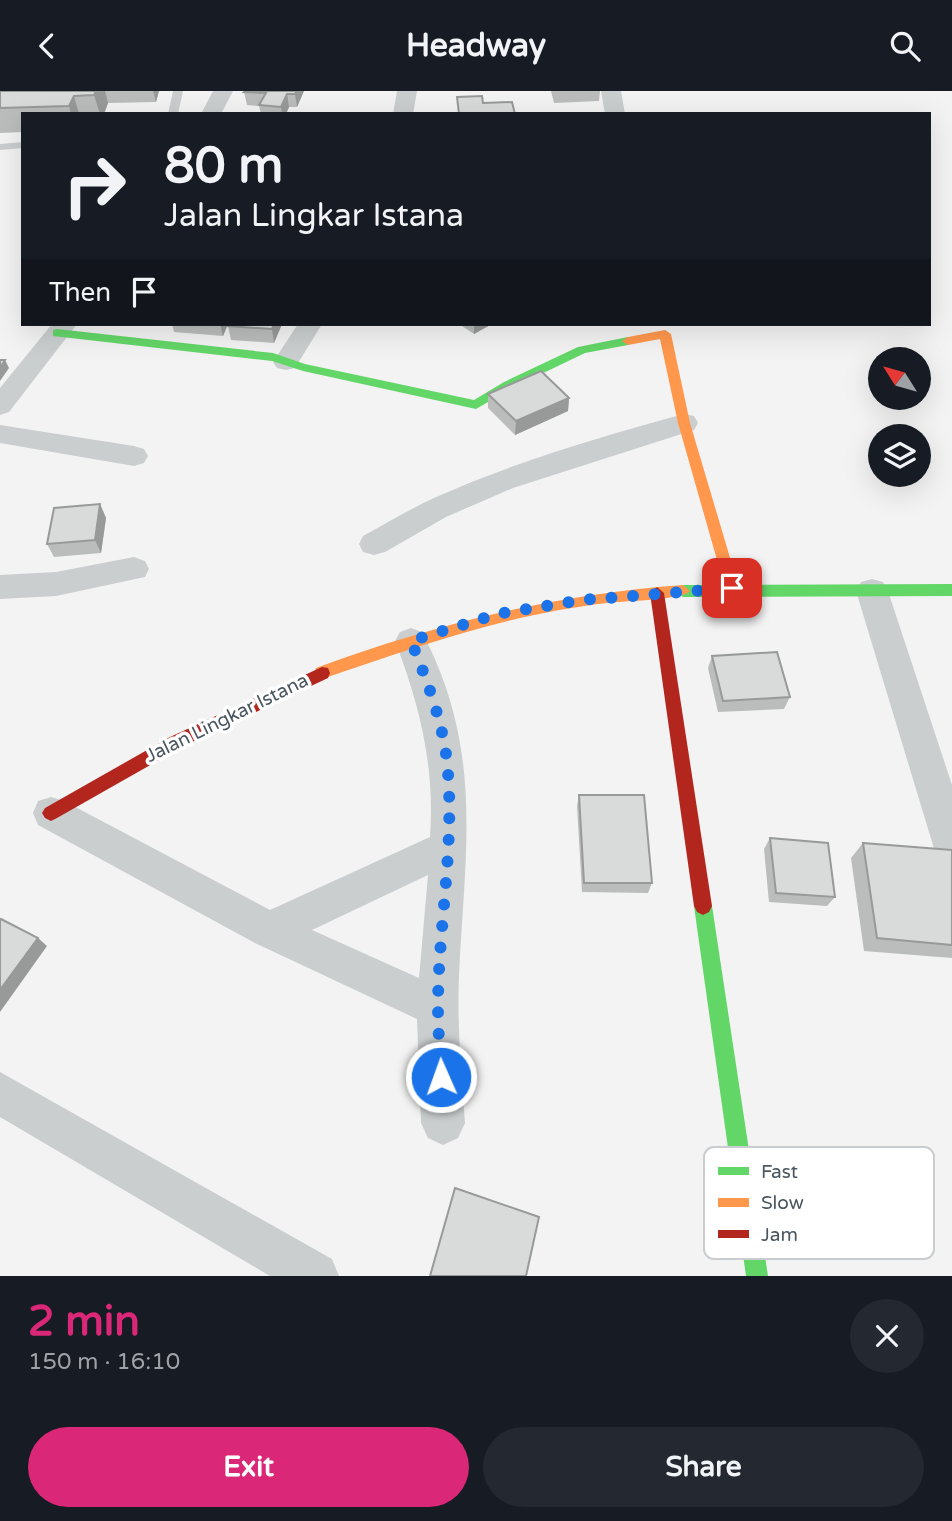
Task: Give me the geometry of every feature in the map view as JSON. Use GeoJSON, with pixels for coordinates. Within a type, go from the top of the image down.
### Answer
{"type":"FeatureCollection","features":[{"type":"Feature","properties":{"kind":"street"},"geometry":{"type":"LineString","coordinates":[[212,112],[223,91]]}},
{"type":"Feature","properties":{"kind":"street"},"geometry":{"type":"LineString","coordinates":[[403,112],[407,91]]}},
{"type":"Feature","properties":{"kind":"street"},"geometry":{"type":"LineString","coordinates":[[611,91],[615,112]]}},
{"type":"Feature","properties":{"kind":"street"},"geometry":{"type":"LineString","coordinates":[[295,364],[309,326]]}},
{"type":"Feature","properties":{"kind":"street"},"geometry":{"type":"LineString","coordinates":[[0,406],[61,328],[273,357],[476,405],[508,385],[582,350],[665,334],[684,423],[732,588]]}},
{"type":"Feature","properties":{"kind":"street"},"geometry":{"type":"LineString","coordinates":[[374,544],[445,505],[496,485],[684,423]]}},
{"type":"Feature","properties":{"kind":"street"},"geometry":{"type":"LineString","coordinates":[[0,434],[134,456]]}},
{"type":"Feature","properties":{"kind":"street"},"geometry":{"type":"LineString","coordinates":[[0,587],[56,584],[134,569]]}},
{"type":"Feature","properties":{"kind":"street","name":"Jalan Lingkar Istana"},"geometry":{"type":"LineString","coordinates":[[51,813],[147,757],[289,685],[411,641],[497,614],[582,600],[732,588],[952,590]]}},
{"type":"Feature","properties":{"kind":"street"},"geometry":{"type":"LineString","coordinates":[[872,590],[934,784],[952,853]]}},
{"type":"Feature","properties":{"kind":"street"},"geometry":{"type":"LineString","coordinates":[[657,593],[738,1147]]}},
{"type":"Feature","properties":{"kind":"street"},"geometry":{"type":"LineString","coordinates":[[411,641],[430,687],[443,737],[448,773],[448,847],[438,1007],[443,1123]]}},
{"type":"Feature","properties":{"kind":"street"},"geometry":{"type":"LineString","coordinates":[[51,813],[269,930],[438,1007]]}},
{"type":"Feature","properties":{"kind":"street"},"geometry":{"type":"LineString","coordinates":[[269,930],[448,847]]}},
{"type":"Feature","properties":{"kind":"street"},"geometry":{"type":"LineString","coordinates":[[0,1093],[315,1276]]}},
{"type":"Feature","properties":{"kind":"lane"},"geometry":{"type":"LineString","coordinates":[[173,112],[178,91]]}},
{"type":"Feature","properties":{"kind":"lane"},"geometry":{"type":"LineString","coordinates":[[0,147],[21,145]]}},
{"type":"Feature","properties":{"kind":"building"},"geometry":{"type":"Polygon","coordinates":[[[0,91],[96,91],[94,95],[74,96],[69,106],[0,108],[0,91]]]}},
{"type":"Feature","properties":{"kind":"building"},"geometry":{"type":"Polygon","coordinates":[[[245,91],[297,91],[295,94],[287,94],[281,107],[259,105],[266,93],[245,91]]]}},
{"type":"Feature","properties":{"kind":"building"},"geometry":{"type":"Polygon","coordinates":[[[482,96],[483,103],[512,102],[514,112],[459,112],[457,97],[482,96]]]}},
{"type":"Feature","properties":{"kind":"building"},"geometry":{"type":"Polygon","coordinates":[[[228,326],[273,326],[272,329],[228,326]]]}},
{"type":"Feature","properties":{"kind":"building"},"geometry":{"type":"Polygon","coordinates":[[[541,371],[569,398],[516,421],[488,394],[541,371]]]}},
{"type":"Feature","properties":{"kind":"building"},"geometry":{"type":"Polygon","coordinates":[[[100,504],[95,540],[47,544],[54,508],[100,504]]]}},
{"type":"Feature","properties":{"kind":"building"},"geometry":{"type":"Polygon","coordinates":[[[777,652],[790,697],[723,701],[712,656],[777,652]]]}},
{"type":"Feature","properties":{"kind":"building"},"geometry":{"type":"Polygon","coordinates":[[[579,795],[644,795],[652,883],[584,883],[579,795]]]}},
{"type":"Feature","properties":{"kind":"building"},"geometry":{"type":"Polygon","coordinates":[[[770,838],[828,843],[835,897],[776,893],[770,838]]]}},
{"type":"Feature","properties":{"kind":"building"},"geometry":{"type":"Polygon","coordinates":[[[863,843],[952,850],[952,945],[877,938],[863,843]]]}},
{"type":"Feature","properties":{"kind":"building"},"geometry":{"type":"Polygon","coordinates":[[[1,919],[38,938],[0,990],[0,921],[1,919]]]}},
{"type":"Feature","properties":{"kind":"building"},"geometry":{"type":"Polygon","coordinates":[[[455,1188],[539,1217],[526,1276],[430,1276],[455,1188]]]}},
{"type":"Feature","properties":{"kind":"traffic: fast"},"geometry":{"type":"LineString","coordinates":[[57,333],[273,357],[303,367],[476,405],[508,385],[582,350],[628,341]]}},
{"type":"Feature","properties":{"kind":"traffic: fast"},"geometry":{"type":"LineString","coordinates":[[683,591],[952,590]]}},
{"type":"Feature","properties":{"kind":"traffic: fast"},"geometry":{"type":"LineString","coordinates":[[703,906],[738,1147]]}},
{"type":"Feature","properties":{"kind":"traffic: fast"},"geometry":{"type":"LineString","coordinates":[[755,1259],[757,1276]]}},
{"type":"Feature","properties":{"kind":"traffic: slow"},"geometry":{"type":"LineString","coordinates":[[628,341],[665,334],[684,423],[732,588]]}},
{"type":"Feature","properties":{"kind":"traffic: slow"},"geometry":{"type":"LineString","coordinates":[[322,673],[410,641],[499,617],[590,599],[683,591]]}},
{"type":"Feature","properties":{"kind":"traffic: jam"},"geometry":{"type":"LineString","coordinates":[[657,593],[703,906]]}},
{"type":"Feature","properties":{"kind":"traffic: jam"},"geometry":{"type":"LineString","coordinates":[[51,813],[176,742],[322,673]]}},
{"type":"Feature","properties":{"kind":"route"},"geometry":{"type":"LineString","coordinates":[[441,1077],[438,1007],[448,847],[448,773],[443,737],[430,687],[411,641],[497,614],[582,600],[732,588]]}}]}
